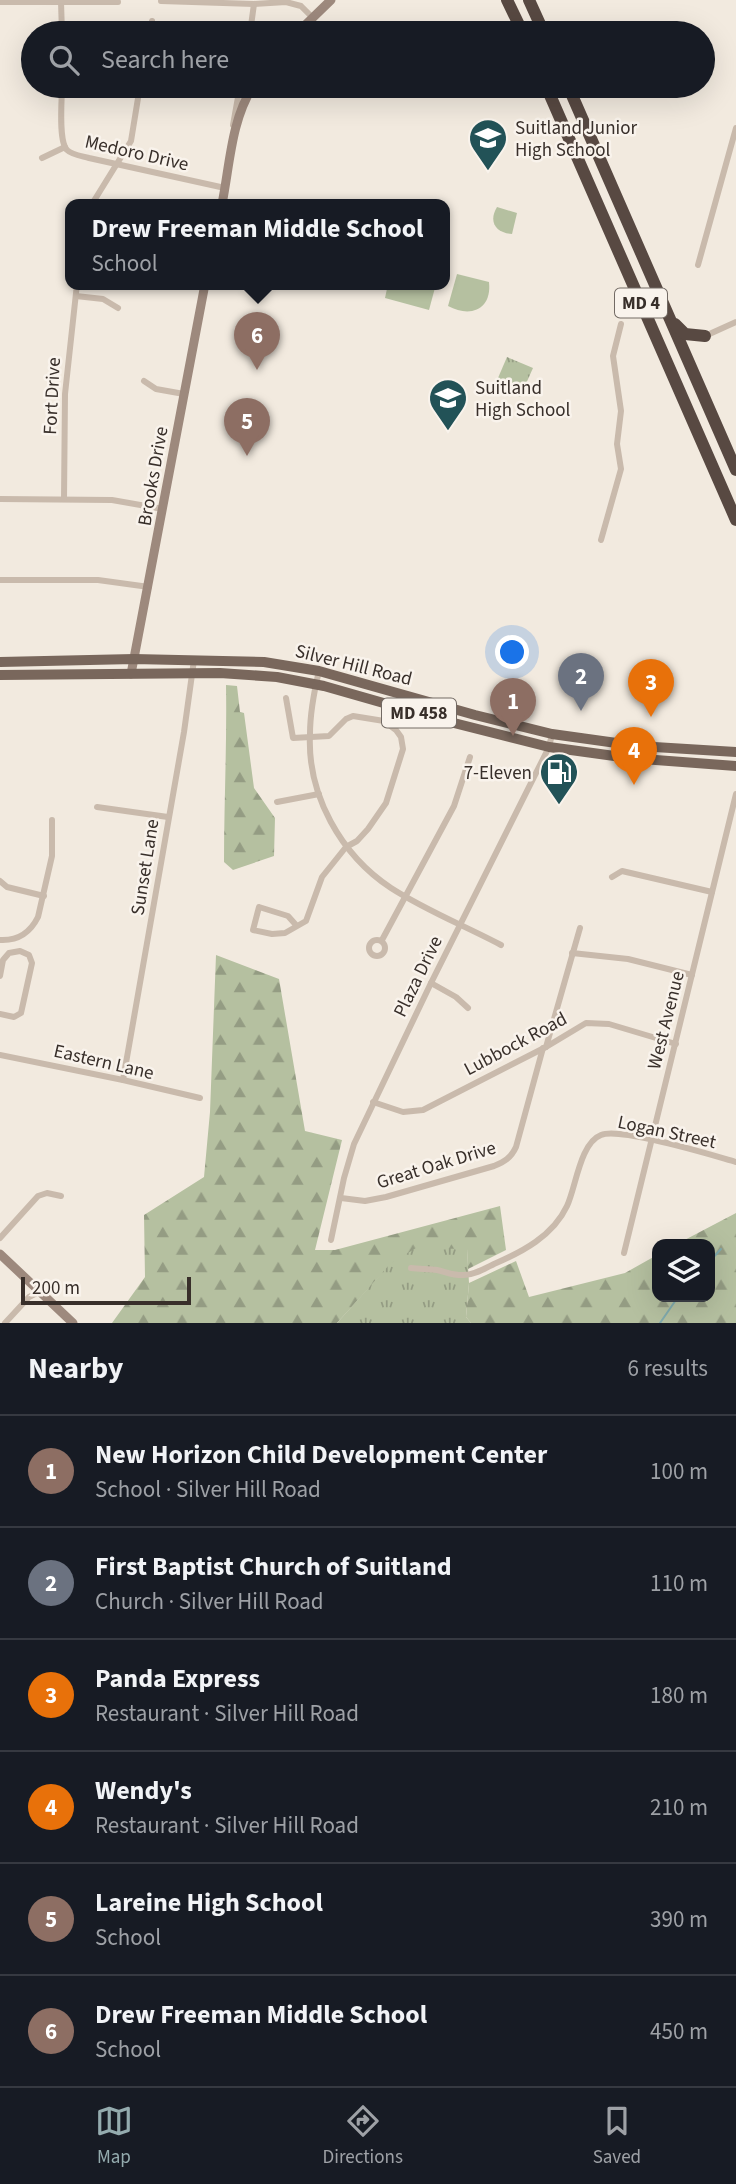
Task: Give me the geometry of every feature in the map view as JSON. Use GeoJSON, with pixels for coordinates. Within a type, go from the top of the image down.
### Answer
{"type":"FeatureCollection","features":[{"type":"Feature","properties":{"kind":"highway"},"geometry":{"type":"LineString","coordinates":[[507,0],[517,21]]}},
{"type":"Feature","properties":{"kind":"highway"},"geometry":{"type":"LineString","coordinates":[[529,0],[539,21]]}},
{"type":"Feature","properties":{"kind":"highway","name":"MD 4"},"geometry":{"type":"LineString","coordinates":[[551,98],[736,520]]}},
{"type":"Feature","properties":{"kind":"highway","name":"MD 4"},"geometry":{"type":"LineString","coordinates":[[573,98],[736,470]]}},
{"type":"Feature","properties":{"kind":"highway"},"geometry":{"type":"LineString","coordinates":[[668,316],[685,334],[705,336]]}},
{"type":"Feature","properties":{"kind":"highway"},"geometry":{"type":"LineString","coordinates":[[692,370],[692,351],[705,336]]}},
{"type":"Feature","properties":{"kind":"main road","name":"Silver Hill Road"},"geometry":{"type":"LineString","coordinates":[[0,662],[134,659],[264,662],[319,671],[552,734],[638,746],[736,752]]}},
{"type":"Feature","properties":{"kind":"main road","name":"Silver Hill Road"},"geometry":{"type":"LineString","coordinates":[[0,675],[192,673],[263,676],[316,684],[549,747],[640,759],[736,766]]}},
{"type":"Feature","properties":{"kind":"street"},"geometry":{"type":"LineString","coordinates":[[308,21],[331,0]]}},
{"type":"Feature","properties":{"kind":"street"},"geometry":{"type":"LineString","coordinates":[[161,1],[254,4],[286,1],[301,6],[312,17]]}},
{"type":"Feature","properties":{"kind":"street"},"geometry":{"type":"LineString","coordinates":[[0,2],[118,2]]}},
{"type":"Feature","properties":{"kind":"street"},"geometry":{"type":"LineString","coordinates":[[61,2],[62,21]]}},
{"type":"Feature","properties":{"kind":"street"},"geometry":{"type":"LineString","coordinates":[[252,21],[254,4]]}},
{"type":"Feature","properties":{"kind":"street","name":"Medoro Drive"},"geometry":{"type":"LineString","coordinates":[[62,98],[63,138],[65,147],[72,154],[225,188]]}},
{"type":"Feature","properties":{"kind":"street"},"geometry":{"type":"LineString","coordinates":[[95,199],[131,141],[138,98]]}},
{"type":"Feature","properties":{"kind":"street"},"geometry":{"type":"LineString","coordinates":[[223,199],[237,98]]}},
{"type":"Feature","properties":{"kind":"street"},"geometry":{"type":"LineString","coordinates":[[232,142],[246,98]]}},
{"type":"Feature","properties":{"kind":"street"},"geometry":{"type":"LineString","coordinates":[[698,265],[736,128]]}},
{"type":"Feature","properties":{"kind":"street"},"geometry":{"type":"LineString","coordinates":[[42,158],[65,147]]}},
{"type":"Feature","properties":{"kind":"street","name":"Fort Drive"},"geometry":{"type":"LineString","coordinates":[[64,499],[65,394],[76,290]]}},
{"type":"Feature","properties":{"kind":"street","name":"Brooks Drive"},"geometry":{"type":"LineString","coordinates":[[131,674],[204,290]]}},
{"type":"Feature","properties":{"kind":"street"},"geometry":{"type":"LineString","coordinates":[[76,296],[103,299],[118,308]]}},
{"type":"Feature","properties":{"kind":"street"},"geometry":{"type":"LineString","coordinates":[[705,336],[736,322]]}},
{"type":"Feature","properties":{"kind":"street"},"geometry":{"type":"LineString","coordinates":[[601,540],[621,469],[617,444],[621,411],[613,356],[621,324]]}},
{"type":"Feature","properties":{"kind":"street"},"geometry":{"type":"LineString","coordinates":[[144,381],[156,389],[184,394]]}},
{"type":"Feature","properties":{"kind":"street"},"geometry":{"type":"LineString","coordinates":[[0,499],[118,500],[163,509]]}},
{"type":"Feature","properties":{"kind":"street"},"geometry":{"type":"LineString","coordinates":[[0,580],[98,580],[149,587]]}},
{"type":"Feature","properties":{"kind":"street","name":"Sunset Lane"},"geometry":{"type":"LineString","coordinates":[[123,1080],[184,732],[194,660]]}},
{"type":"Feature","properties":{"kind":"street"},"geometry":{"type":"LineString","coordinates":[[319,671],[309,737],[312,765],[327,814],[346,847],[373,874],[406,897],[501,945]]}},
{"type":"Feature","properties":{"kind":"street"},"geometry":{"type":"LineString","coordinates":[[286,698],[293,738],[329,736],[346,719],[358,715],[388,723],[401,737],[402,751],[384,808],[357,841],[346,847],[319,882],[306,921],[280,934],[253,930],[259,907],[288,916],[296,925]]}},
{"type":"Feature","properties":{"kind":"street","name":"Plaza Drive"},"geometry":{"type":"LineString","coordinates":[[331,1240],[354,1144],[549,747],[552,734]]}},
{"type":"Feature","properties":{"kind":"street"},"geometry":{"type":"LineString","coordinates":[[382,940],[454,806],[470,757]]}},
{"type":"Feature","properties":{"kind":"street"},"geometry":{"type":"LineString","coordinates":[[277,802],[319,794]]}},
{"type":"Feature","properties":{"kind":"street","name":"West Avenue"},"geometry":{"type":"LineString","coordinates":[[624,1253],[654,1140],[736,794]]}},
{"type":"Feature","properties":{"kind":"street"},"geometry":{"type":"LineString","coordinates":[[97,807],[168,817]]}},
{"type":"Feature","properties":{"kind":"street"},"geometry":{"type":"LineString","coordinates":[[0,940],[12,940],[23,935],[34,924],[44,896],[52,856],[52,820]]}},
{"type":"Feature","properties":{"kind":"street"},"geometry":{"type":"LineString","coordinates":[[612,877],[622,871],[712,892]]}},
{"type":"Feature","properties":{"kind":"street"},"geometry":{"type":"LineString","coordinates":[[0,881],[7,887],[44,896]]}},
{"type":"Feature","properties":{"kind":"street","name":"Great Oak Drive"},"geometry":{"type":"LineString","coordinates":[[341,1198],[365,1201],[386,1197],[494,1166],[512,1155],[580,928]]}},
{"type":"Feature","properties":{"kind":"street"},"geometry":{"type":"LineString","coordinates":[[12,940],[15,951]]}},
{"type":"Feature","properties":{"kind":"street"},"geometry":{"type":"LineString","coordinates":[[0,975],[6,955],[15,951],[29,955],[32,963],[22,1010],[14,1017],[0,1014]]}},
{"type":"Feature","properties":{"kind":"street"},"geometry":{"type":"LineString","coordinates":[[572,953],[628,959],[692,975]]}},
{"type":"Feature","properties":{"kind":"street"},"geometry":{"type":"LineString","coordinates":[[431,983],[456,997],[468,1009]]}},
{"type":"Feature","properties":{"kind":"street","name":"Lubbock Road"},"geometry":{"type":"LineString","coordinates":[[373,1102],[403,1112],[423,1110],[589,1023],[609,1024],[676,1044]]}},
{"type":"Feature","properties":{"kind":"street","name":"Eastern Lane"},"geometry":{"type":"LineString","coordinates":[[0,1055],[200,1098]]}},
{"type":"Feature","properties":{"kind":"street","name":"Logan Street"},"geometry":{"type":"LineString","coordinates":[[411,1268],[464,1275],[498,1263],[530,1247],[559,1219],[567,1206],[586,1150],[597,1136],[615,1133],[654,1140],[736,1162]]}},
{"type":"Feature","properties":{"kind":"street"},"geometry":{"type":"LineString","coordinates":[[0,1238],[38,1196],[47,1193],[61,1196]]}},
{"type":"Feature","properties":{"kind":"street"},"geometry":{"type":"LineString","coordinates":[[0,1254],[74,1323]]}},
{"type":"Feature","properties":{"kind":"street"},"geometry":{"type":"LineString","coordinates":[[5,1323],[29,1297],[39,1292]]}},
{"type":"Feature","properties":{"kind":"green space"},"geometry":{"type":"Polygon","coordinates":[[[497,207],[517,213],[512,234],[495,226],[493,217],[497,207]]]}},
{"type":"Feature","properties":{"kind":"green space"},"geometry":{"type":"Polygon","coordinates":[[[457,274],[489,282],[487,299],[478,309],[464,311],[448,306],[457,274]]]}},
{"type":"Feature","properties":{"kind":"green space"},"geometry":{"type":"Polygon","coordinates":[[[387,290],[434,290],[429,310],[385,298],[387,290]]]}},
{"type":"Feature","properties":{"kind":"green space"},"geometry":{"type":"Polygon","coordinates":[[[507,357],[533,368],[520,397],[495,385],[507,357]]]}},
{"type":"Feature","properties":{"kind":"green space"},"geometry":{"type":"Polygon","coordinates":[[[508,363],[516,367],[508,385],[500,381],[508,363]]]}},
{"type":"Feature","properties":{"kind":"green space"},"geometry":{"type":"Polygon","coordinates":[[[519,368],[528,372],[519,390],[511,386],[519,368]]]}},
{"type":"Feature","properties":{"kind":"green space"},"geometry":{"type":"Polygon","coordinates":[[[226,685],[237,686],[240,712],[244,713],[254,788],[275,818],[274,856],[233,870],[224,862],[226,685]]]}},
{"type":"Feature","properties":{"kind":"green space"},"geometry":{"type":"Polygon","coordinates":[[[216,955],[279,979],[305,1131],[342,1140],[315,1250],[335,1250],[500,1206],[506,1250],[468,1269],[467,1249],[390,1265],[337,1323],[112,1323],[145,1277],[144,1215],[204,1177],[210,1112],[216,955]]]}},
{"type":"Feature","properties":{"kind":"green space"},"geometry":{"type":"Polygon","coordinates":[[[736,1213],[736,1323],[471,1323],[466,1317],[469,1283],[516,1261],[529,1297],[625,1273],[652,1258],[652,1302],[715,1302],[715,1239],[687,1239],[736,1213]]]}},
{"type":"Feature","properties":{"kind":"green space"},"geometry":{"type":"Polygon","coordinates":[[[416,1248],[467,1249],[469,1283],[466,1317],[471,1323],[337,1323],[390,1264],[416,1248]]]}},
{"type":"Feature","properties":{"kind":"waterway"},"geometry":{"type":"LineString","coordinates":[[715,1256],[721,1249]]}},
{"type":"Feature","properties":{"kind":"waterway"},"geometry":{"type":"LineString","coordinates":[[660,1323],[675,1302]]}},
{"type":"Feature","properties":{"kind":"place","name":"Suitland Junior High School"},"geometry":{"type":"Point","coordinates":[488,172]}},
{"type":"Feature","properties":{"kind":"place","name":"Drew Freeman Middle School"},"geometry":{"type":"Point","coordinates":[257,370]}},
{"type":"Feature","properties":{"kind":"place","name":"Suitland High School"},"geometry":{"type":"Point","coordinates":[448,432]}},
{"type":"Feature","properties":{"kind":"place","name":"Lareine High School"},"geometry":{"type":"Point","coordinates":[247,456]}},
{"type":"Feature","properties":{"kind":"place","name":"First Baptist Church of Suitland"},"geometry":{"type":"Point","coordinates":[581,711]}},
{"type":"Feature","properties":{"kind":"place","name":"Panda Express"},"geometry":{"type":"Point","coordinates":[651,717]}},
{"type":"Feature","properties":{"kind":"place","name":"New Horizon Child Development Center"},"geometry":{"type":"Point","coordinates":[513,736]}},
{"type":"Feature","properties":{"kind":"place","name":"Wendy's"},"geometry":{"type":"Point","coordinates":[634,785]}},
{"type":"Feature","properties":{"kind":"place","name":"7-Eleven"},"geometry":{"type":"Point","coordinates":[559,806]}}]}
